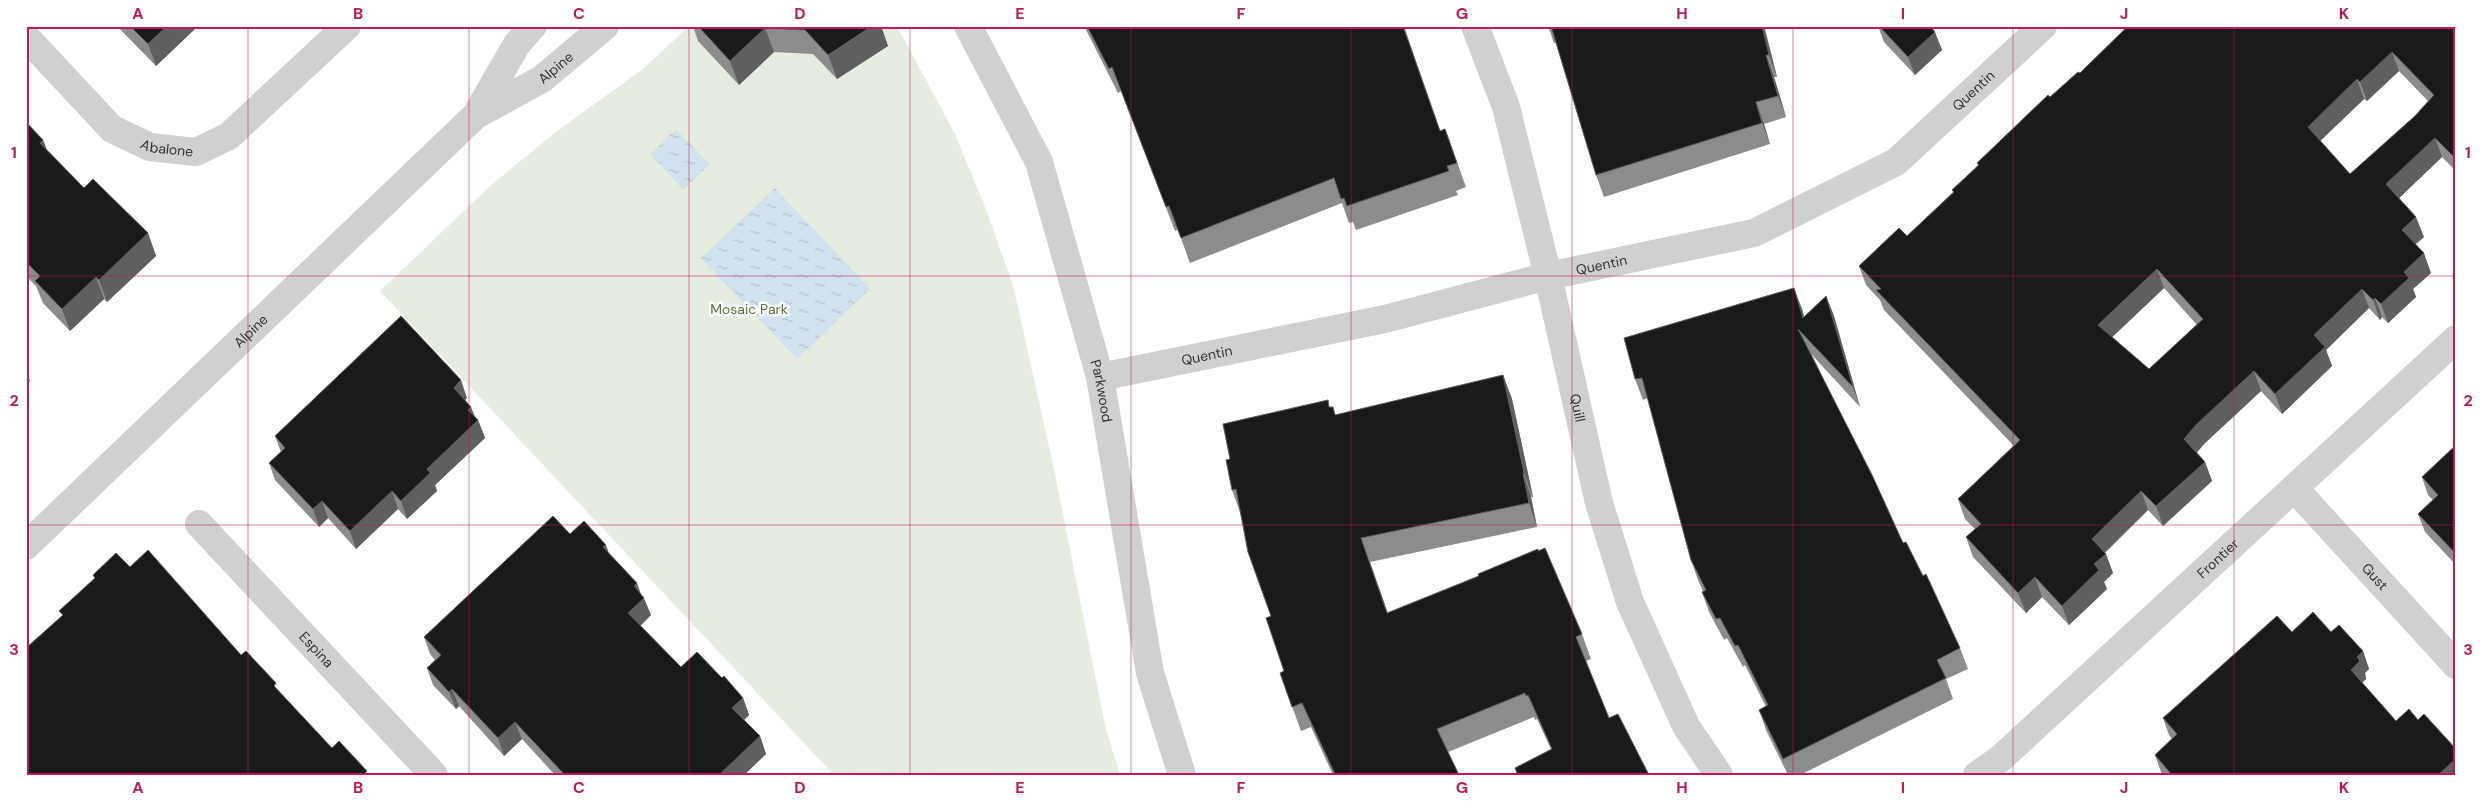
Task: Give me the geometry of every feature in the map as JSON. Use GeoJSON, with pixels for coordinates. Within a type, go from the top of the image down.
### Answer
{"type":"FeatureCollection","features":[{"type":"Feature","properties":{"kind":"street","name":"Abalone"},"geometry":{"type":"LineString","coordinates":[[26,37],[112,129],[150,148],[196,152],[229,136],[347,26]]}},
{"type":"Feature","properties":{"kind":"street","name":"Alpine"},"geometry":{"type":"LineString","coordinates":[[476,115],[518,44],[533,26]]}},
{"type":"Feature","properties":{"kind":"street","name":"Alpine"},"geometry":{"type":"LineString","coordinates":[[26,546],[476,115],[542,79],[605,26]]}},
{"type":"Feature","properties":{"kind":"street","name":"Parkwood"},"geometry":{"type":"LineString","coordinates":[[968,26],[1038,162],[1100,377],[1150,673],[1182,775]]}},
{"type":"Feature","properties":{"kind":"street","name":"Quill"},"geometry":{"type":"LineString","coordinates":[[1475,26],[1506,108],[1548,276],[1599,503],[1630,602],[1686,726],[1719,775]]}},
{"type":"Feature","properties":{"kind":"street","name":"Quentin"},"geometry":{"type":"LineString","coordinates":[[1100,377],[1385,319],[1548,276],[1754,234],[1896,162],[2042,26]]}},
{"type":"Feature","properties":{"kind":"street","name":"Frontier"},"geometry":{"type":"LineString","coordinates":[[1977,775],[2000,759],[2456,339]]}},
{"type":"Feature","properties":{"kind":"street","name":"Gust"},"geometry":{"type":"LineString","coordinates":[[2294,488],[2456,665]]}},
{"type":"Feature","properties":{"kind":"street","name":"Espina"},"geometry":{"type":"LineString","coordinates":[[199,524],[434,775]]}},
{"type":"Feature","properties":{"kind":"green space","name":"Mosaic Park"},"geometry":{"type":"Polygon","coordinates":[[[689,26],[896,26],[905,41],[955,134],[985,207],[1013,285],[1055,474],[1105,726],[1120,775],[834,775],[380,291],[490,186],[557,131],[643,69],[689,26]]]}},
{"type":"Feature","properties":{"kind":"water"},"geometry":{"type":"Polygon","coordinates":[[[676,129],[710,164],[683,190],[650,154],[676,129]]]}},
{"type":"Feature","properties":{"kind":"water"},"geometry":{"type":"Polygon","coordinates":[[[775,188],[870,289],[797,359],[701,258],[775,188]]]}},
{"type":"Feature","properties":{"kind":"building"},"geometry":{"type":"Polygon","coordinates":[[[130,26],[167,26],[148,44],[130,26]]]}},
{"type":"Feature","properties":{"kind":"building"},"geometry":{"type":"Polygon","coordinates":[[[698,26],[872,26],[828,55],[805,30],[765,28],[730,61],[698,26]]]}},
{"type":"Feature","properties":{"kind":"building"},"geometry":{"type":"Polygon","coordinates":[[[1087,26],[1403,26],[1440,131],[1445,129],[1457,163],[1447,166],[1449,171],[1347,206],[1344,198],[1341,199],[1334,178],[1181,238],[1169,206],[1166,207],[1112,67],[1109,69],[1087,26]]]}},
{"type":"Feature","properties":{"kind":"building"},"geometry":{"type":"Polygon","coordinates":[[[1551,26],[1762,26],[1769,55],[1766,55],[1778,96],[1756,102],[1762,123],[1596,175],[1551,26]]]}},
{"type":"Feature","properties":{"kind":"building"},"geometry":{"type":"Polygon","coordinates":[[[1879,26],[1930,26],[1935,32],[1908,57],[1879,26]]]}},
{"type":"Feature","properties":{"kind":"building"},"geometry":{"type":"Polygon","coordinates":[[[2128,26],[2456,26],[2456,159],[2435,138],[2386,184],[2416,217],[2402,230],[2424,253],[2404,272],[2409,278],[2381,304],[2375,298],[2373,300],[2362,289],[2314,335],[2325,347],[2275,394],[2254,371],[2197,424],[2184,439],[2205,462],[2156,506],[2141,491],[2092,539],[2106,554],[2094,564],[2099,570],[2062,606],[2035,577],[2018,593],[1966,537],[1981,524],[1958,499],[2020,440],[1876,290],[1881,289],[1859,266],[1899,228],[1907,236],[1954,192],[1952,190],[1979,165],[1977,163],[2048,95],[2050,97],[2078,72],[2080,73],[2128,26]],[[2392,52],[2360,82],[2357,79],[2308,127],[2350,174],[2415,116],[2434,95],[2392,52]],[[2157,269],[2098,325],[2149,369],[2203,319],[2157,269]]]}},
{"type":"Feature","properties":{"kind":"building"},"geometry":{"type":"Polygon","coordinates":[[[26,122],[43,140],[40,143],[84,188],[93,179],[148,233],[99,280],[96,277],[62,309],[35,281],[40,276],[26,262],[26,122]]]}},
{"type":"Feature","properties":{"kind":"building"},"geometry":{"type":"Polygon","coordinates":[[[1794,288],[1803,318],[1826,296],[1853,387],[1798,329],[1873,477],[1903,543],[1906,542],[1923,576],[1926,574],[1960,648],[1937,660],[1946,678],[1783,759],[1759,710],[1768,705],[1738,645],[1735,646],[1720,618],[1716,619],[1702,592],[1706,590],[1691,560],[1642,378],[1635,379],[1624,338],[1794,288]]]}},
{"type":"Feature","properties":{"kind":"building"},"geometry":{"type":"Polygon","coordinates":[[[401,316],[461,380],[454,388],[471,407],[468,410],[478,420],[427,469],[430,473],[401,501],[392,491],[350,531],[322,501],[313,509],[269,463],[285,448],[275,436],[401,316]]]}},
{"type":"Feature","properties":{"kind":"building"},"geometry":{"type":"Polygon","coordinates":[[[1503,375],[1529,503],[1361,538],[1387,613],[1479,576],[1478,574],[1538,549],[1538,551],[1545,548],[1582,634],[1576,637],[1609,718],[1618,714],[1649,775],[1518,775],[1515,768],[1552,749],[1528,695],[1526,696],[1525,693],[1437,729],[1459,775],[1332,775],[1335,774],[1302,703],[1292,707],[1280,673],[1284,671],[1266,618],[1271,616],[1248,552],[1236,489],[1232,490],[1226,460],[1230,459],[1223,424],[1328,400],[1329,407],[1333,407],[1335,415],[1503,375]]]}},
{"type":"Feature","properties":{"kind":"building"},"geometry":{"type":"Polygon","coordinates":[[[2456,445],[2456,554],[2418,514],[2438,495],[2422,477],[2456,445]]]}},
{"type":"Feature","properties":{"kind":"building"},"geometry":{"type":"Polygon","coordinates":[[[553,516],[570,534],[584,521],[606,545],[603,547],[637,583],[634,586],[644,598],[628,613],[681,667],[697,652],[722,678],[724,676],[743,698],[732,708],[760,736],[719,775],[565,775],[515,722],[498,738],[452,689],[449,692],[427,668],[441,655],[424,637],[553,516]]]}},
{"type":"Feature","properties":{"kind":"building"},"geometry":{"type":"Polygon","coordinates":[[[148,550],[241,655],[246,651],[276,683],[274,686],[332,748],[339,741],[367,771],[363,775],[26,775],[26,648],[63,615],[59,611],[95,578],[93,575],[116,553],[130,567],[148,550]]]}},
{"type":"Feature","properties":{"kind":"building"},"geometry":{"type":"Polygon","coordinates":[[[2313,612],[2331,632],[2339,625],[2363,651],[2357,657],[2360,661],[2351,670],[2396,721],[2409,709],[2418,720],[2424,714],[2456,749],[2456,759],[2438,775],[2172,775],[2155,755],[2177,734],[2163,718],[2277,616],[2292,632],[2313,612]]]}}]}
